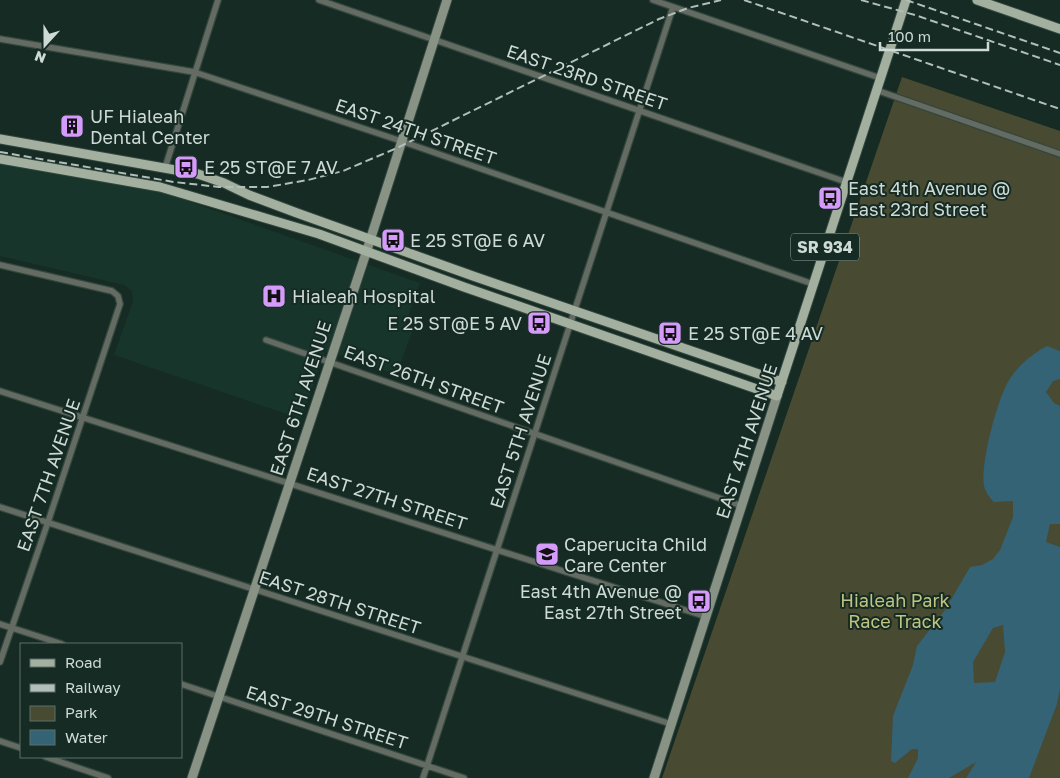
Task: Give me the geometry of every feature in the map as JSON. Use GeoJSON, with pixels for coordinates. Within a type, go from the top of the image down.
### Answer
{"type":"FeatureCollection","features":[{"type":"Feature","properties":{"kind":"main road","name":"EAST 4TH AVENUE"},"geometry":{"type":"LineString","coordinates":[[777,396],[906,0]]}},
{"type":"Feature","properties":{"kind":"main road"},"geometry":{"type":"LineString","coordinates":[[977,0],[1060,29]]}},
{"type":"Feature","properties":{"kind":"main road"},"geometry":{"type":"LineString","coordinates":[[0,139],[198,174],[224,183],[249,195],[371,239],[782,382]]}},
{"type":"Feature","properties":{"kind":"main road"},"geometry":{"type":"LineString","coordinates":[[0,158],[160,187],[313,233],[777,396]]}},
{"type":"Feature","properties":{"kind":"street"},"geometry":{"type":"LineString","coordinates":[[165,168],[218,0]]}},
{"type":"Feature","properties":{"kind":"street","name":"EAST 23RD STREET"},"geometry":{"type":"LineString","coordinates":[[319,0],[846,182]]}},
{"type":"Feature","properties":{"kind":"street","name":"EAST 6TH AVENUE"},"geometry":{"type":"LineString","coordinates":[[192,778],[371,239],[447,0]]}},
{"type":"Feature","properties":{"kind":"street"},"geometry":{"type":"LineString","coordinates":[[653,0],[880,78]]}},
{"type":"Feature","properties":{"kind":"street","name":"EAST 5TH AVENUE"},"geometry":{"type":"LineString","coordinates":[[423,778],[673,7]]}},
{"type":"Feature","properties":{"kind":"street","name":"EAST 24TH STREET"},"geometry":{"type":"LineString","coordinates":[[0,39],[194,72],[401,141],[813,284]]}},
{"type":"Feature","properties":{"kind":"street"},"geometry":{"type":"LineString","coordinates":[[876,90],[1060,154]]}},
{"type":"Feature","properties":{"kind":"street","name":"EAST 7TH AVENUE"},"geometry":{"type":"LineString","coordinates":[[0,265],[112,291],[118,296],[120,304],[0,662]]}},
{"type":"Feature","properties":{"kind":"street","name":"EAST 26TH STREET"},"geometry":{"type":"LineString","coordinates":[[266,340],[742,506]]}},
{"type":"Feature","properties":{"kind":"street","name":"EAST 27TH STREET"},"geometry":{"type":"LineString","coordinates":[[0,391],[707,617]]}},
{"type":"Feature","properties":{"kind":"street","name":"EAST 4TH AVENUE"},"geometry":{"type":"LineString","coordinates":[[654,778],[777,396]]}},
{"type":"Feature","properties":{"kind":"street","name":"EAST 28TH STREET"},"geometry":{"type":"LineString","coordinates":[[0,507],[671,724]]}},
{"type":"Feature","properties":{"kind":"street"},"geometry":{"type":"LineString","coordinates":[[0,624],[59,643]]}},
{"type":"Feature","properties":{"kind":"street","name":"EAST 29TH STREET"},"geometry":{"type":"LineString","coordinates":[[182,684],[464,778]]}},
{"type":"Feature","properties":{"kind":"street"},"geometry":{"type":"LineString","coordinates":[[0,741],[20,748]]}},
{"type":"Feature","properties":{"kind":"street"},"geometry":{"type":"LineString","coordinates":[[49,758],[108,778]]}},
{"type":"Feature","properties":{"kind":"shaded area","name":"Hialeah Hospital"},"geometry":{"type":"Polygon","coordinates":[[[0,164],[165,193],[420,283],[405,326],[413,330],[396,375],[326,350],[301,419],[114,355],[133,301],[132,291],[124,285],[0,256],[0,164]]]}},
{"type":"Feature","properties":{"kind":"green space","name":"Hialeah Park Race Track"},"geometry":{"type":"Polygon","coordinates":[[[902,77],[1060,131],[1060,778],[662,778],[902,77]]]}},
{"type":"Feature","properties":{"kind":"water"},"geometry":{"type":"Polygon","coordinates":[[[1047,346],[1060,351],[1060,379],[1053,381],[1046,392],[1054,403],[1060,406],[1060,524],[1050,524],[1046,542],[1060,547],[1060,688],[1057,704],[1029,778],[966,778],[976,762],[949,778],[908,778],[918,758],[918,749],[912,749],[895,763],[891,761],[893,716],[913,665],[917,646],[945,610],[970,567],[982,565],[993,559],[1000,550],[1013,517],[1013,501],[994,502],[987,493],[983,476],[987,448],[999,403],[1011,376],[1041,349],[1047,346]],[[1003,625],[993,628],[973,662],[974,683],[995,682],[1005,652],[1003,625]]]}},
{"type":"Feature","properties":{"kind":"railway"},"geometry":{"type":"LineString","coordinates":[[0,152],[174,182],[219,187],[267,187],[308,180],[343,171],[397,148],[659,19],[688,8],[721,0]]}},
{"type":"Feature","properties":{"kind":"railway"},"geometry":{"type":"LineString","coordinates":[[744,0],[1060,109]]}},
{"type":"Feature","properties":{"kind":"railway"},"geometry":{"type":"LineString","coordinates":[[861,0],[915,15],[1060,65]]}},
{"type":"Feature","properties":{"kind":"railway"},"geometry":{"type":"LineString","coordinates":[[906,0],[1060,53]]}},
{"type":"Feature","properties":{"kind":"place","name":"UF Hialeah Dental Center"},"geometry":{"type":"Point","coordinates":[72,126]}},
{"type":"Feature","properties":{"kind":"place","name":"E 25 ST@E 7 AV"},"geometry":{"type":"Point","coordinates":[186,167]}},
{"type":"Feature","properties":{"kind":"place","name":"East 4th Avenue @ East 23rd Street"},"geometry":{"type":"Point","coordinates":[830,198]}},
{"type":"Feature","properties":{"kind":"place","name":"E 25 ST@E 6 AV"},"geometry":{"type":"Point","coordinates":[393,240]}},
{"type":"Feature","properties":{"kind":"place","name":"Hialeah Hospital"},"geometry":{"type":"Point","coordinates":[274,296]}},
{"type":"Feature","properties":{"kind":"place","name":"E 25 ST@E 5 AV"},"geometry":{"type":"Point","coordinates":[539,323]}},
{"type":"Feature","properties":{"kind":"place","name":"E 25 ST@E 4 AV"},"geometry":{"type":"Point","coordinates":[670,333]}},
{"type":"Feature","properties":{"kind":"place","name":"Caperucita Child Care Center"},"geometry":{"type":"Point","coordinates":[547,554]}},
{"type":"Feature","properties":{"kind":"place","name":"East 4th Avenue @ East 27th Street"},"geometry":{"type":"Point","coordinates":[699,601]}}]}
